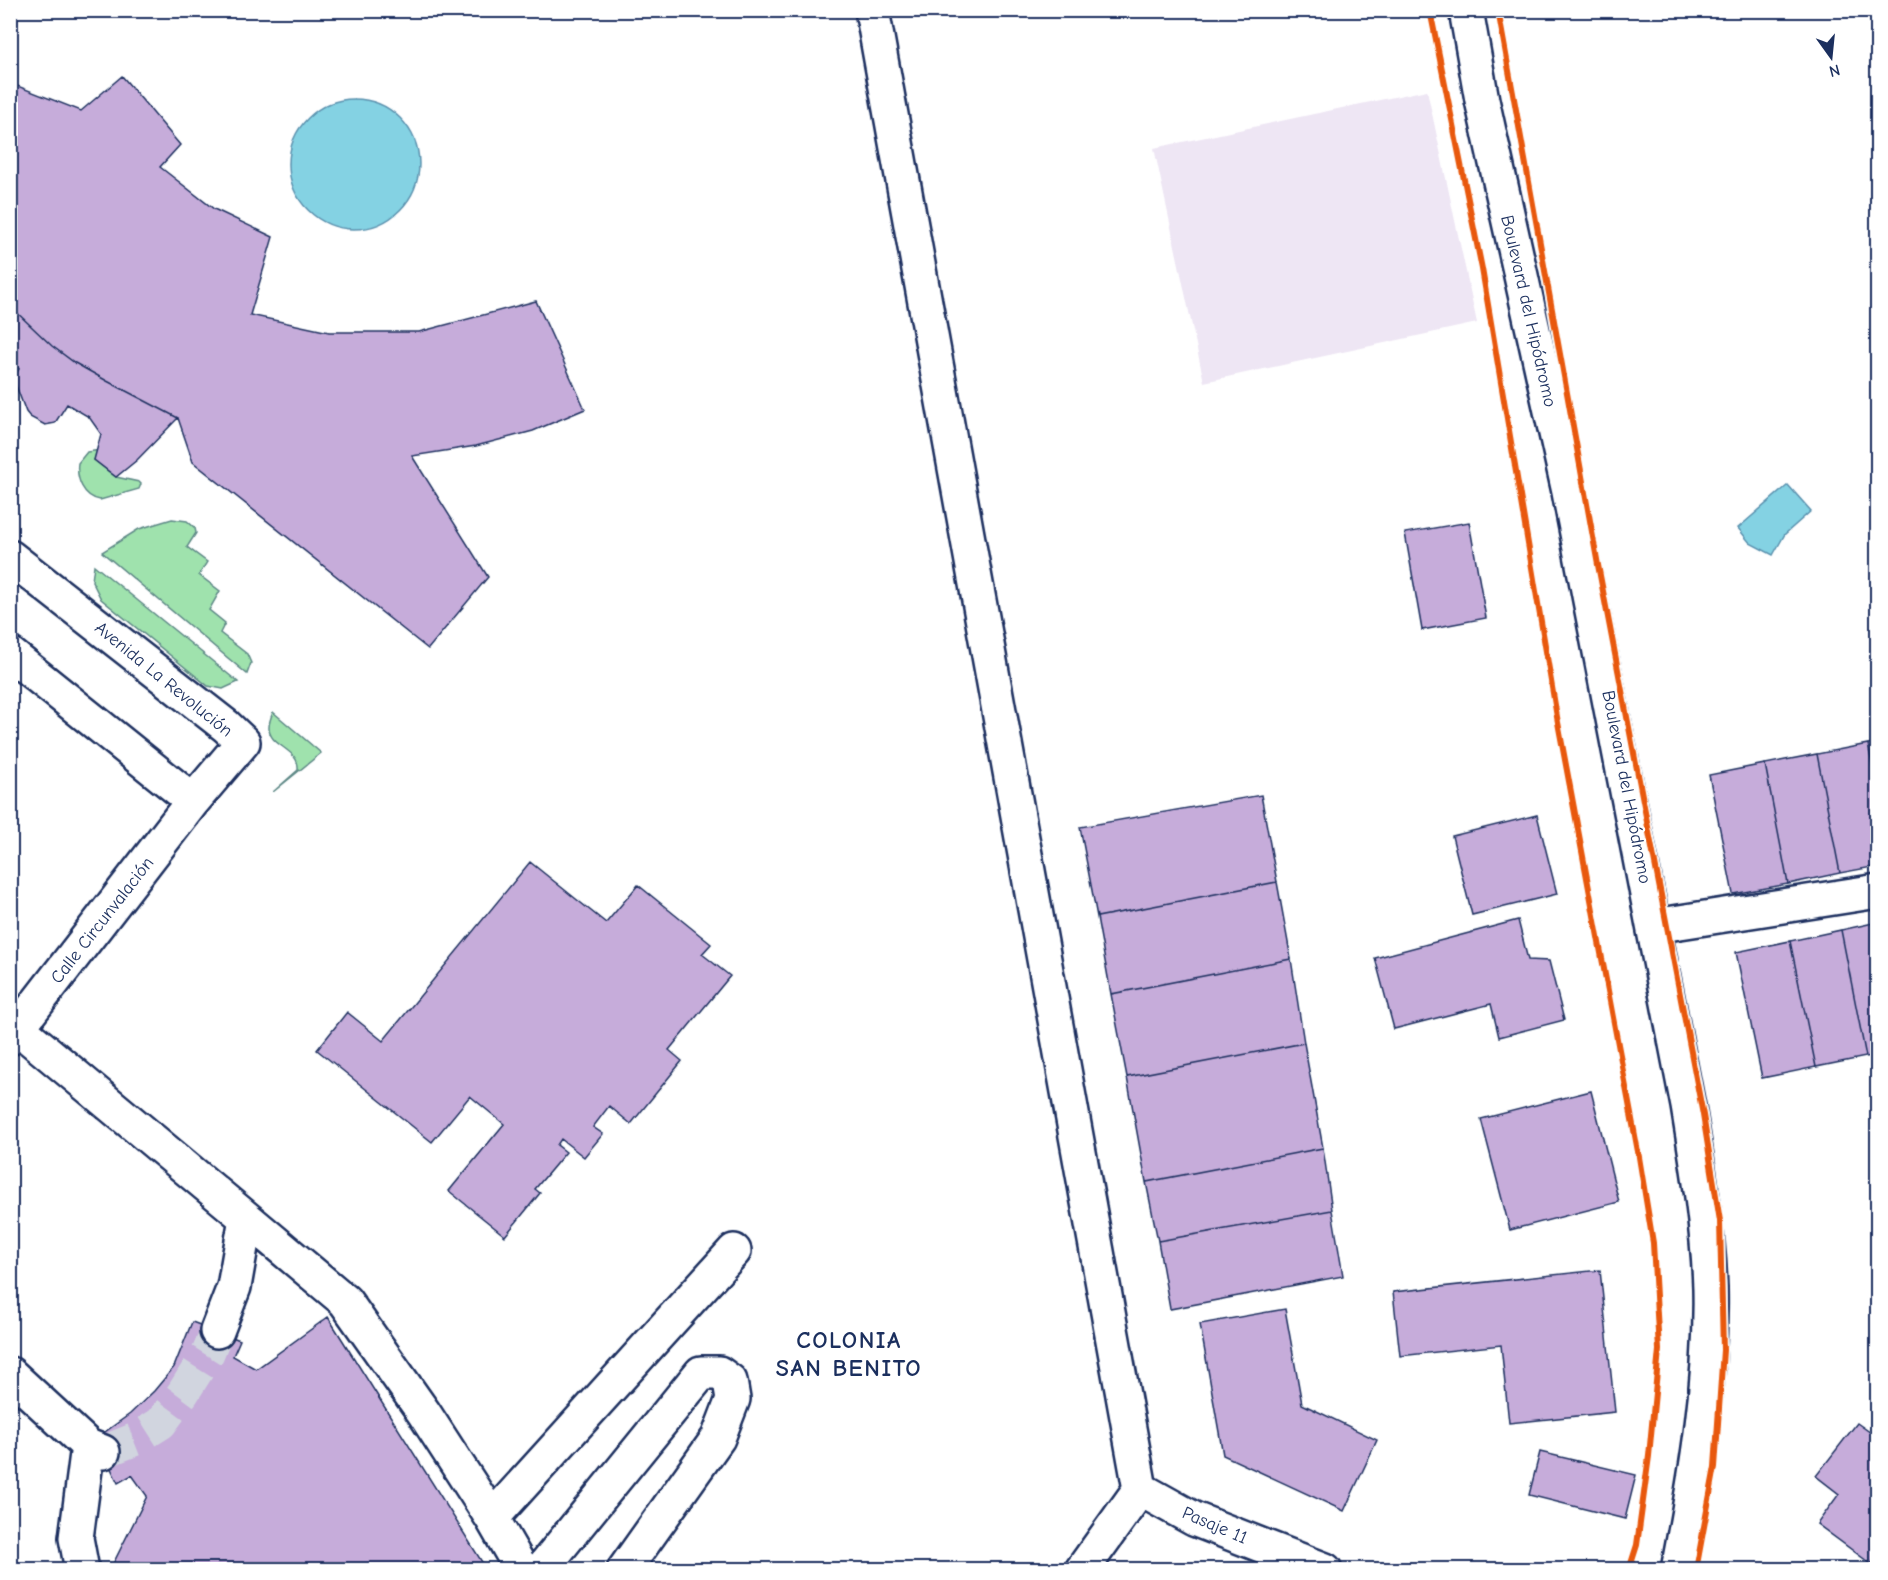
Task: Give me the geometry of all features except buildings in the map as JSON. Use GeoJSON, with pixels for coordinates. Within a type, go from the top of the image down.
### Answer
{"type":"FeatureCollection","features":[{"type":"Feature","properties":{"kind":"street"},"geometry":{"type":"LineString","coordinates":[[872,10],[1140,1489],[1082,1569]]}},
{"type":"Feature","properties":{"kind":"street","name":"Boulevard del Hipódromo"},"geometry":{"type":"LineString","coordinates":[[1466,10],[1482,100],[1569,492],[1654,926],[1688,1106],[1704,1206],[1710,1288],[1708,1378],[1699,1448],[1678,1569]]}},
{"type":"Feature","properties":{"kind":"street","name":"Avenida La Revolución"},"geometry":{"type":"LineString","coordinates":[[10,557],[226,726],[243,742],[193,801]]}},
{"type":"Feature","properties":{"kind":"street"},"geometry":{"type":"LineString","coordinates":[[10,654],[193,801]]}},
{"type":"Feature","properties":{"kind":"street","name":"Calle Circunvalación"},"geometry":{"type":"LineString","coordinates":[[14,1033],[193,801]]}},
{"type":"Feature","properties":{"kind":"street"},"geometry":{"type":"LineString","coordinates":[[1654,926],[1878,891]]}},
{"type":"Feature","properties":{"kind":"street"},"geometry":{"type":"LineString","coordinates":[[14,1033],[345,1300],[424,1413],[522,1569]]}},
{"type":"Feature","properties":{"kind":"street"},"geometry":{"type":"LineString","coordinates":[[217,1331],[234,1287],[246,1218]]}},
{"type":"Feature","properties":{"kind":"street"},"geometry":{"type":"LineString","coordinates":[[492,1518],[734,1251]]}},
{"type":"Feature","properties":{"kind":"street"},"geometry":{"type":"LineString","coordinates":[[541,1569],[701,1373],[719,1373],[730,1382],[733,1399],[718,1438],[624,1569]]}},
{"type":"Feature","properties":{"kind":"street"},"geometry":{"type":"LineString","coordinates":[[10,1374],[95,1449],[76,1538],[82,1569]]}},
{"type":"Feature","properties":{"kind":"street","name":"Pasaje 11"},"geometry":{"type":"LineString","coordinates":[[1140,1489],[1194,1519],[1326,1569]]}},
{"type":"Feature","properties":{"kind":"shaded area"},"geometry":{"type":"Polygon","coordinates":[[[1427,90],[1477,323],[1204,382],[1154,148],[1427,90]]]}},
{"type":"Feature","properties":{"kind":"green space"},"geometry":{"type":"Polygon","coordinates":[[[101,450],[94,460],[116,477],[139,482],[141,484],[139,489],[100,500],[85,491],[78,475],[78,463],[87,452],[101,450]]]}},
{"type":"Feature","properties":{"kind":"green space"},"geometry":{"type":"Polygon","coordinates":[[[172,519],[187,521],[195,528],[196,533],[187,547],[207,562],[199,575],[220,591],[209,610],[225,623],[220,633],[247,654],[251,663],[247,674],[102,552],[139,529],[172,519]]]}},
{"type":"Feature","properties":{"kind":"green space"},"geometry":{"type":"Polygon","coordinates":[[[94,565],[238,682],[223,689],[208,686],[101,599],[92,581],[94,565]]]}},
{"type":"Feature","properties":{"kind":"green space"},"geometry":{"type":"Polygon","coordinates":[[[273,712],[321,753],[273,792],[298,770],[294,757],[270,734],[269,723],[273,712]]]}},
{"type":"Feature","properties":{"kind":"water"},"geometry":{"type":"Polygon","coordinates":[[[354,99],[379,104],[400,118],[414,139],[419,164],[414,189],[400,210],[379,224],[354,229],[329,224],[308,210],[294,189],[289,164],[294,139],[308,118],[329,104],[354,99]]]}},
{"type":"Feature","properties":{"kind":"water"},"geometry":{"type":"Polygon","coordinates":[[[1788,485],[1811,511],[1785,534],[1773,555],[1750,543],[1738,528],[1788,485]]]}},
{"type":"Feature","properties":{"kind":"tunnel"},"geometry":{"type":"LineString","coordinates":[[103,1452],[136,1439],[161,1423],[208,1353],[217,1331]]}},
{"type":"Feature","properties":{"kind":"cycle path"},"geometry":{"type":"LineString","coordinates":[[1430,10],[1482,269],[1557,717],[1653,1243],[1659,1350],[1649,1456],[1637,1545],[1629,1570]]}},
{"type":"Feature","properties":{"kind":"cycle path"},"geometry":{"type":"LineString","coordinates":[[1498,10],[1598,565],[1703,1115],[1720,1221],[1723,1350],[1715,1467],[1696,1570]]}},
{"type":"Feature","properties":{"kind":"district","name":"COLONIA SAN BENITO"},"geometry":{"type":"Point","coordinates":[849,1354]}}]}
